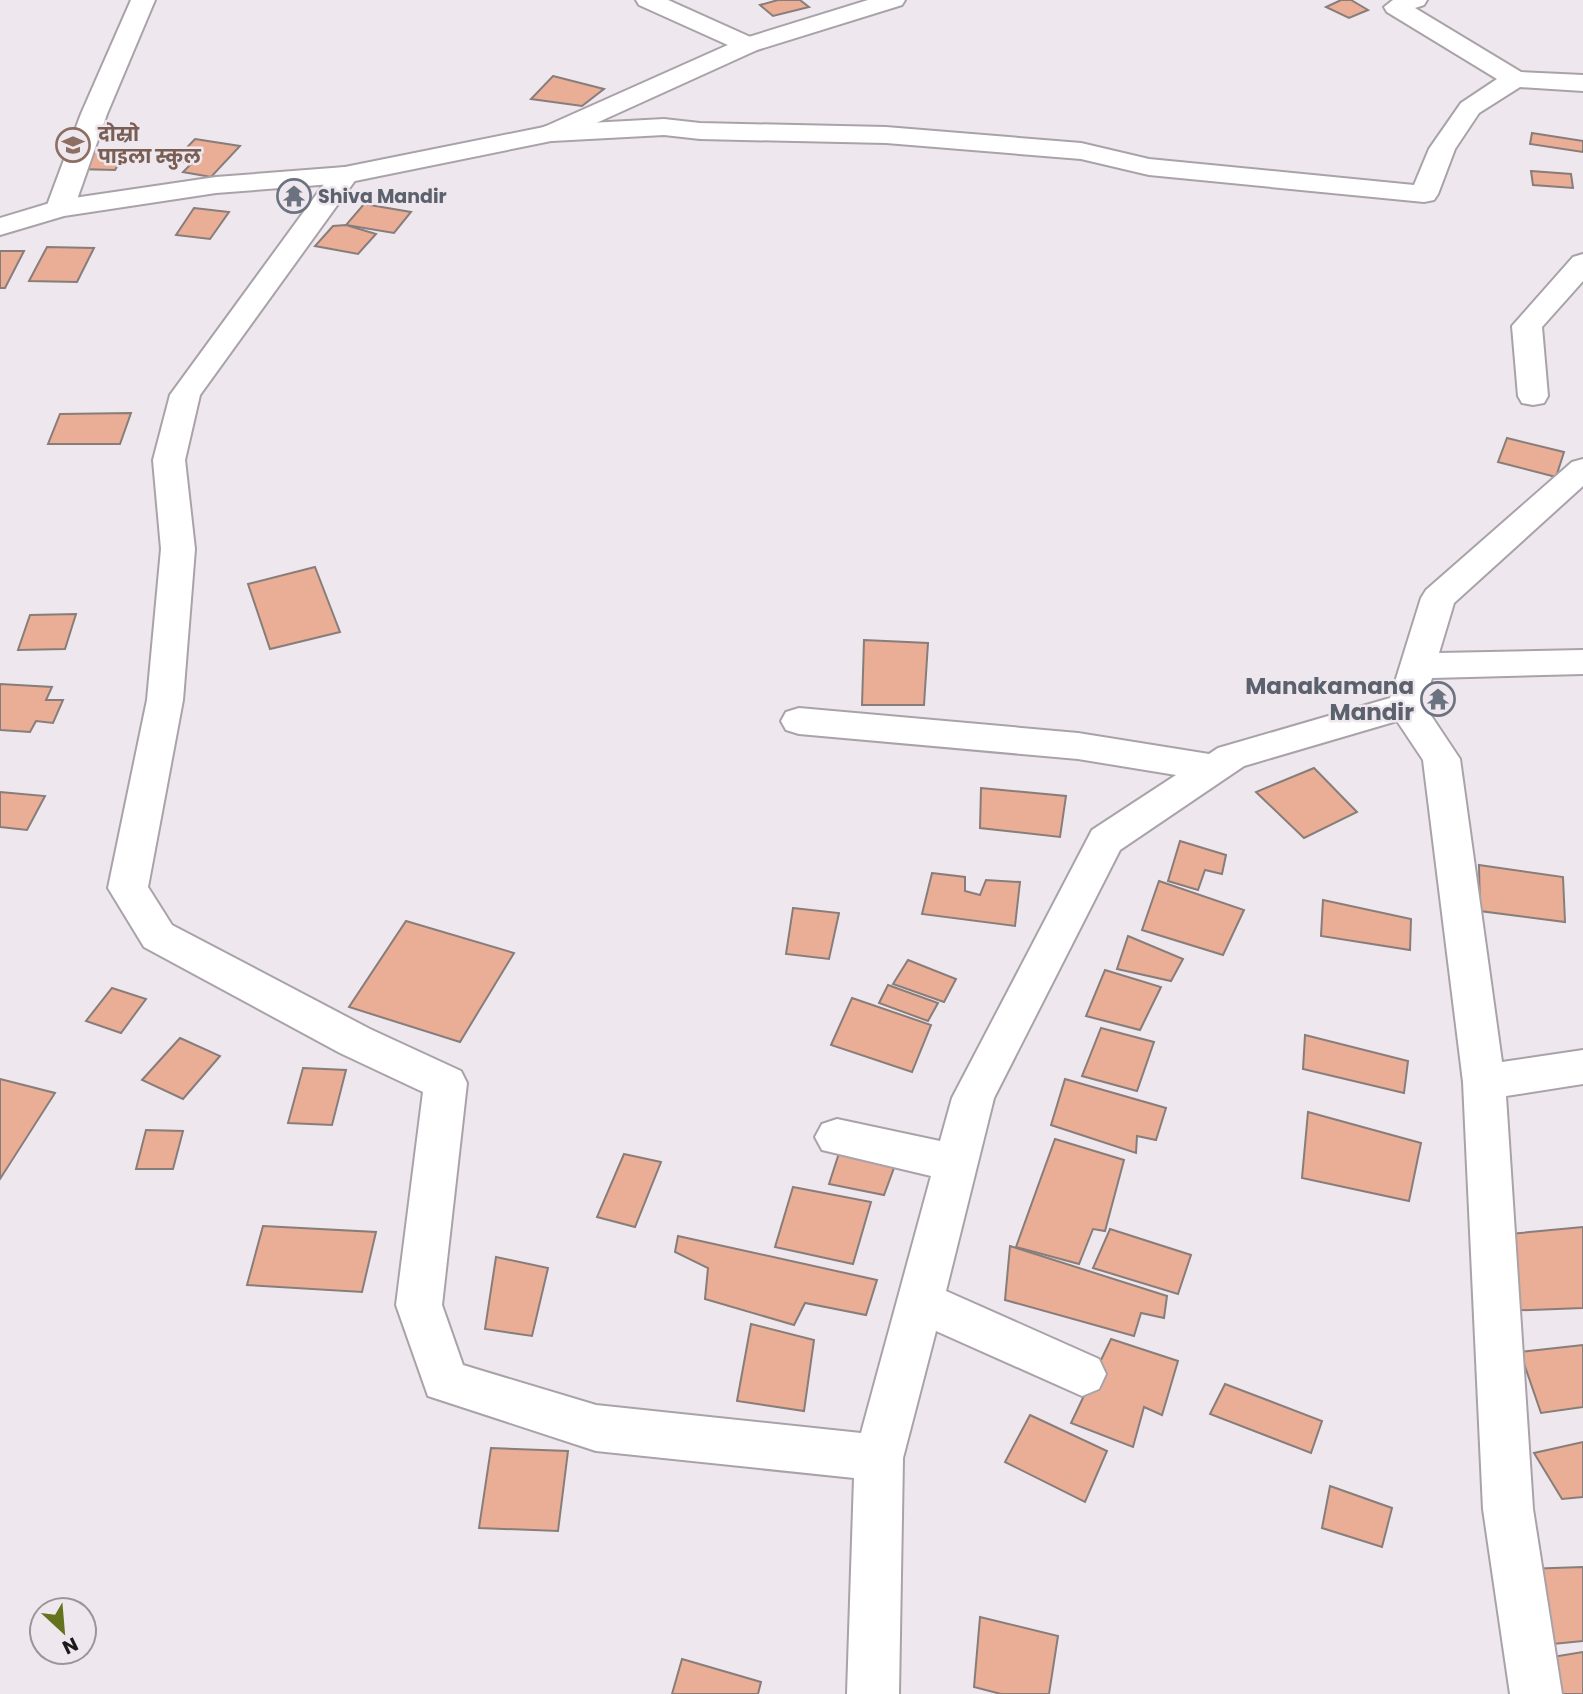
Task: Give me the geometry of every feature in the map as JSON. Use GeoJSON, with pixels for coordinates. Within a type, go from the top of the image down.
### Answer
{"type":"FeatureCollection","features":[{"type":"Feature","properties":{"kind":"street"},"geometry":{"type":"LineString","coordinates":[[60,208],[94,114],[143,0]]}},
{"type":"Feature","properties":{"kind":"street"},"geometry":{"type":"LineString","coordinates":[[648,0],[748,45]]}},
{"type":"Feature","properties":{"kind":"street"},"geometry":{"type":"LineString","coordinates":[[552,133],[748,45],[893,0]]}},
{"type":"Feature","properties":{"kind":"street"},"geometry":{"type":"LineString","coordinates":[[1415,0],[1396,8],[1515,79],[1583,83]]}},
{"type":"Feature","properties":{"kind":"street"},"geometry":{"type":"LineString","coordinates":[[0,227],[60,208],[216,185],[345,175],[552,133],[664,127],[700,131],[927,138],[1081,151],[1149,167],[1424,194],[1442,149],[1470,108],[1515,79]]}},
{"type":"Feature","properties":{"kind":"street"},"geometry":{"type":"LineString","coordinates":[[345,175],[185,395],[169,460],[178,549],[165,700],[128,887],[158,936],[355,1041],[446,1083],[419,1306],[445,1381],[596,1428],[879,1458]]}},
{"type":"Feature","properties":{"kind":"street"},"geometry":{"type":"LineString","coordinates":[[1533,396],[1527,326],[1583,263]]}},
{"type":"Feature","properties":{"kind":"street"},"geometry":{"type":"LineString","coordinates":[[1536,1694],[1508,1509],[1484,1082],[1441,759],[1412,686],[1438,598],[1583,469]]}},
{"type":"Feature","properties":{"kind":"street"},"geometry":{"type":"LineString","coordinates":[[873,1694],[879,1458],[973,1098],[1106,840],[1231,757],[1412,686],[1583,662]]}},
{"type":"Feature","properties":{"kind":"street"},"geometry":{"type":"LineString","coordinates":[[799,721],[1078,746],[1214,768]]}},
{"type":"Feature","properties":{"kind":"street"},"geometry":{"type":"LineString","coordinates":[[1484,1082],[1583,1067]]}},
{"type":"Feature","properties":{"kind":"street"},"geometry":{"type":"LineString","coordinates":[[837,1137],[956,1163]]}},
{"type":"Feature","properties":{"kind":"street"},"geometry":{"type":"LineString","coordinates":[[920,1302],[1082,1374]]}},
{"type":"Feature","properties":{"kind":"building"},"geometry":{"type":"Polygon","coordinates":[[[778,0],[800,0],[809,7],[773,16],[760,5],[778,0]]]}},
{"type":"Feature","properties":{"kind":"building"},"geometry":{"type":"Polygon","coordinates":[[[1341,0],[1351,0],[1368,10],[1349,18],[1326,7],[1341,0]]]}},
{"type":"Feature","properties":{"kind":"building"},"geometry":{"type":"Polygon","coordinates":[[[553,76],[604,89],[582,106],[531,99],[553,76]]]}},
{"type":"Feature","properties":{"kind":"building"},"geometry":{"type":"Polygon","coordinates":[[[1532,133],[1583,141],[1583,152],[1530,144],[1532,133]]]}},
{"type":"Feature","properties":{"kind":"building"},"geometry":{"type":"Polygon","coordinates":[[[195,139],[240,146],[211,177],[183,172],[192,163],[174,161],[195,139]]]}},
{"type":"Feature","properties":{"kind":"building"},"geometry":{"type":"Polygon","coordinates":[[[90,148],[127,150],[115,170],[77,169],[90,148]]]}},
{"type":"Feature","properties":{"kind":"building"},"geometry":{"type":"Polygon","coordinates":[[[1531,171],[1571,174],[1573,188],[1533,185],[1531,171]]]}},
{"type":"Feature","properties":{"kind":"building"},"geometry":{"type":"Polygon","coordinates":[[[364,204],[411,212],[394,233],[346,225],[364,204]]]}},
{"type":"Feature","properties":{"kind":"building"},"geometry":{"type":"Polygon","coordinates":[[[194,208],[229,212],[210,239],[176,235],[194,208]]]}},
{"type":"Feature","properties":{"kind":"building"},"geometry":{"type":"Polygon","coordinates":[[[346,225],[376,234],[358,254],[315,246],[333,226],[346,225]]]}},
{"type":"Feature","properties":{"kind":"building"},"geometry":{"type":"Polygon","coordinates":[[[47,247],[94,248],[77,282],[29,281],[47,247]]]}},
{"type":"Feature","properties":{"kind":"building"},"geometry":{"type":"Polygon","coordinates":[[[0,251],[24,251],[5,288],[0,288],[0,251]]]}},
{"type":"Feature","properties":{"kind":"building"},"geometry":{"type":"Polygon","coordinates":[[[131,413],[120,444],[48,444],[60,414],[131,413]]]}},
{"type":"Feature","properties":{"kind":"building"},"geometry":{"type":"Polygon","coordinates":[[[1507,438],[1564,452],[1556,477],[1498,462],[1507,438]]]}},
{"type":"Feature","properties":{"kind":"building"},"geometry":{"type":"Polygon","coordinates":[[[315,567],[340,632],[270,649],[248,584],[315,567]]]}},
{"type":"Feature","properties":{"kind":"building"},"geometry":{"type":"Polygon","coordinates":[[[76,614],[65,649],[18,650],[30,615],[76,614]]]}},
{"type":"Feature","properties":{"kind":"building"},"geometry":{"type":"Polygon","coordinates":[[[864,640],[928,643],[924,705],[862,705],[864,640]]]}},
{"type":"Feature","properties":{"kind":"building"},"geometry":{"type":"Polygon","coordinates":[[[0,684],[52,687],[46,700],[63,700],[53,723],[36,721],[30,732],[0,730],[0,684]]]}},
{"type":"Feature","properties":{"kind":"building"},"geometry":{"type":"Polygon","coordinates":[[[1314,768],[1357,812],[1304,838],[1256,792],[1314,768]]]}},
{"type":"Feature","properties":{"kind":"building"},"geometry":{"type":"Polygon","coordinates":[[[981,788],[1066,796],[1060,837],[980,828],[981,788]]]}},
{"type":"Feature","properties":{"kind":"building"},"geometry":{"type":"Polygon","coordinates":[[[0,792],[45,796],[27,830],[0,827],[0,792]]]}},
{"type":"Feature","properties":{"kind":"building"},"geometry":{"type":"Polygon","coordinates":[[[1180,841],[1226,855],[1222,874],[1205,870],[1198,890],[1168,881],[1180,841]]]}},
{"type":"Feature","properties":{"kind":"building"},"geometry":{"type":"Polygon","coordinates":[[[1479,865],[1563,877],[1565,922],[1480,911],[1479,865]]]}},
{"type":"Feature","properties":{"kind":"building"},"geometry":{"type":"Polygon","coordinates":[[[932,873],[965,877],[965,891],[980,895],[986,880],[1020,882],[1015,926],[922,914],[932,873]]]}},
{"type":"Feature","properties":{"kind":"building"},"geometry":{"type":"Polygon","coordinates":[[[1159,881],[1244,910],[1223,955],[1142,930],[1159,881]]]}},
{"type":"Feature","properties":{"kind":"building"},"geometry":{"type":"Polygon","coordinates":[[[1323,900],[1411,919],[1410,950],[1321,936],[1323,900]]]}},
{"type":"Feature","properties":{"kind":"building"},"geometry":{"type":"Polygon","coordinates":[[[793,908],[839,913],[829,959],[786,954],[793,908]]]}},
{"type":"Feature","properties":{"kind":"building"},"geometry":{"type":"Polygon","coordinates":[[[406,921],[514,953],[460,1042],[349,1007],[406,921]]]}},
{"type":"Feature","properties":{"kind":"building"},"geometry":{"type":"Polygon","coordinates":[[[1128,936],[1183,959],[1171,981],[1117,969],[1128,936]]]}},
{"type":"Feature","properties":{"kind":"building"},"geometry":{"type":"Polygon","coordinates":[[[908,960],[956,979],[944,1002],[893,984],[908,960]]]}},
{"type":"Feature","properties":{"kind":"building"},"geometry":{"type":"Polygon","coordinates":[[[1105,970],[1161,987],[1140,1030],[1086,1016],[1105,970]]]}},
{"type":"Feature","properties":{"kind":"building"},"geometry":{"type":"Polygon","coordinates":[[[888,985],[938,1003],[928,1021],[879,1003],[888,985]]]}},
{"type":"Feature","properties":{"kind":"building"},"geometry":{"type":"Polygon","coordinates":[[[112,988],[146,999],[121,1033],[86,1021],[112,988]]]}},
{"type":"Feature","properties":{"kind":"building"},"geometry":{"type":"Polygon","coordinates":[[[852,998],[931,1025],[912,1072],[831,1045],[852,998]]]}},
{"type":"Feature","properties":{"kind":"building"},"geometry":{"type":"Polygon","coordinates":[[[1101,1028],[1154,1042],[1137,1091],[1082,1076],[1101,1028]]]}},
{"type":"Feature","properties":{"kind":"building"},"geometry":{"type":"Polygon","coordinates":[[[1305,1035],[1408,1061],[1404,1093],[1303,1069],[1305,1035]]]}},
{"type":"Feature","properties":{"kind":"building"},"geometry":{"type":"Polygon","coordinates":[[[180,1038],[220,1056],[183,1099],[142,1080],[180,1038]]]}},
{"type":"Feature","properties":{"kind":"building"},"geometry":{"type":"Polygon","coordinates":[[[303,1068],[346,1070],[332,1125],[288,1123],[303,1068]]]}},
{"type":"Feature","properties":{"kind":"building"},"geometry":{"type":"Polygon","coordinates":[[[0,1079],[55,1093],[0,1179],[0,1079]]]}},
{"type":"Feature","properties":{"kind":"building"},"geometry":{"type":"Polygon","coordinates":[[[1065,1079],[1166,1108],[1156,1140],[1137,1136],[1136,1153],[1051,1125],[1065,1079]]]}},
{"type":"Feature","properties":{"kind":"building"},"geometry":{"type":"Polygon","coordinates":[[[1308,1112],[1421,1143],[1409,1201],[1302,1178],[1308,1112]]]}},
{"type":"Feature","properties":{"kind":"building"},"geometry":{"type":"Polygon","coordinates":[[[146,1130],[183,1131],[173,1169],[136,1169],[146,1130]]]}},
{"type":"Feature","properties":{"kind":"building"},"geometry":{"type":"Polygon","coordinates":[[[1055,1139],[1124,1160],[1105,1231],[1093,1229],[1079,1264],[1016,1247],[1055,1139]]]}},
{"type":"Feature","properties":{"kind":"building"},"geometry":{"type":"Polygon","coordinates":[[[841,1147],[895,1165],[884,1195],[829,1184],[841,1147]]]}},
{"type":"Feature","properties":{"kind":"building"},"geometry":{"type":"Polygon","coordinates":[[[624,1154],[661,1162],[635,1227],[597,1217],[624,1154]]]}},
{"type":"Feature","properties":{"kind":"building"},"geometry":{"type":"Polygon","coordinates":[[[793,1187],[871,1202],[853,1264],[775,1247],[793,1187]]]}},
{"type":"Feature","properties":{"kind":"building"},"geometry":{"type":"Polygon","coordinates":[[[263,1226],[376,1232],[362,1292],[247,1285],[263,1226]]]}},
{"type":"Feature","properties":{"kind":"building"},"geometry":{"type":"Polygon","coordinates":[[[1583,1227],[1583,1308],[1500,1311],[1499,1235],[1583,1227]]]}},
{"type":"Feature","properties":{"kind":"building"},"geometry":{"type":"Polygon","coordinates":[[[1110,1229],[1191,1255],[1178,1294],[1093,1268],[1110,1229]]]}},
{"type":"Feature","properties":{"kind":"building"},"geometry":{"type":"Polygon","coordinates":[[[678,1236],[877,1280],[866,1315],[805,1303],[794,1325],[705,1299],[708,1268],[675,1252],[678,1236]]]}},
{"type":"Feature","properties":{"kind":"building"},"geometry":{"type":"Polygon","coordinates":[[[1010,1246],[1167,1296],[1164,1318],[1141,1313],[1134,1336],[1005,1300],[1010,1246]]]}},
{"type":"Feature","properties":{"kind":"building"},"geometry":{"type":"Polygon","coordinates":[[[496,1257],[548,1268],[532,1336],[485,1329],[496,1257]]]}},
{"type":"Feature","properties":{"kind":"building"},"geometry":{"type":"Polygon","coordinates":[[[751,1324],[814,1340],[804,1411],[737,1401],[751,1324]]]}},
{"type":"Feature","properties":{"kind":"building"},"geometry":{"type":"Polygon","coordinates":[[[1111,1339],[1178,1361],[1162,1415],[1144,1407],[1133,1447],[1071,1423],[1111,1339]]]}},
{"type":"Feature","properties":{"kind":"building"},"geometry":{"type":"Polygon","coordinates":[[[1583,1345],[1583,1407],[1541,1413],[1520,1352],[1583,1345]]]}},
{"type":"Feature","properties":{"kind":"building"},"geometry":{"type":"Polygon","coordinates":[[[1225,1384],[1322,1421],[1311,1453],[1210,1414],[1225,1384]]]}},
{"type":"Feature","properties":{"kind":"building"},"geometry":{"type":"Polygon","coordinates":[[[1030,1415],[1107,1451],[1085,1502],[1005,1462],[1030,1415]]]}},
{"type":"Feature","properties":{"kind":"building"},"geometry":{"type":"Polygon","coordinates":[[[1583,1442],[1583,1497],[1562,1499],[1534,1453],[1583,1442]]]}},
{"type":"Feature","properties":{"kind":"building"},"geometry":{"type":"Polygon","coordinates":[[[491,1448],[568,1451],[558,1531],[479,1528],[491,1448]]]}},
{"type":"Feature","properties":{"kind":"building"},"geometry":{"type":"Polygon","coordinates":[[[1330,1486],[1392,1508],[1382,1547],[1322,1528],[1330,1486]]]}},
{"type":"Feature","properties":{"kind":"building"},"geometry":{"type":"Polygon","coordinates":[[[1583,1567],[1583,1641],[1543,1645],[1523,1569],[1583,1567]]]}},
{"type":"Feature","properties":{"kind":"building"},"geometry":{"type":"Polygon","coordinates":[[[980,1617],[1058,1636],[1049,1694],[1001,1694],[974,1687],[980,1617]]]}},
{"type":"Feature","properties":{"kind":"building"},"geometry":{"type":"Polygon","coordinates":[[[1583,1652],[1583,1694],[1557,1694],[1546,1658],[1583,1652]]]}},
{"type":"Feature","properties":{"kind":"building"},"geometry":{"type":"Polygon","coordinates":[[[682,1659],[761,1682],[758,1694],[672,1694],[682,1659]]]}},
{"type":"Feature","properties":{"kind":"place","name":"दोस्रो पाइला स्कुल"},"geometry":{"type":"Point","coordinates":[73,145]}},
{"type":"Feature","properties":{"kind":"place","name":"Shiva Mandir"},"geometry":{"type":"Point","coordinates":[294,196]}},
{"type":"Feature","properties":{"kind":"place","name":"Manakamana Mandir"},"geometry":{"type":"Point","coordinates":[1438,699]}}]}
